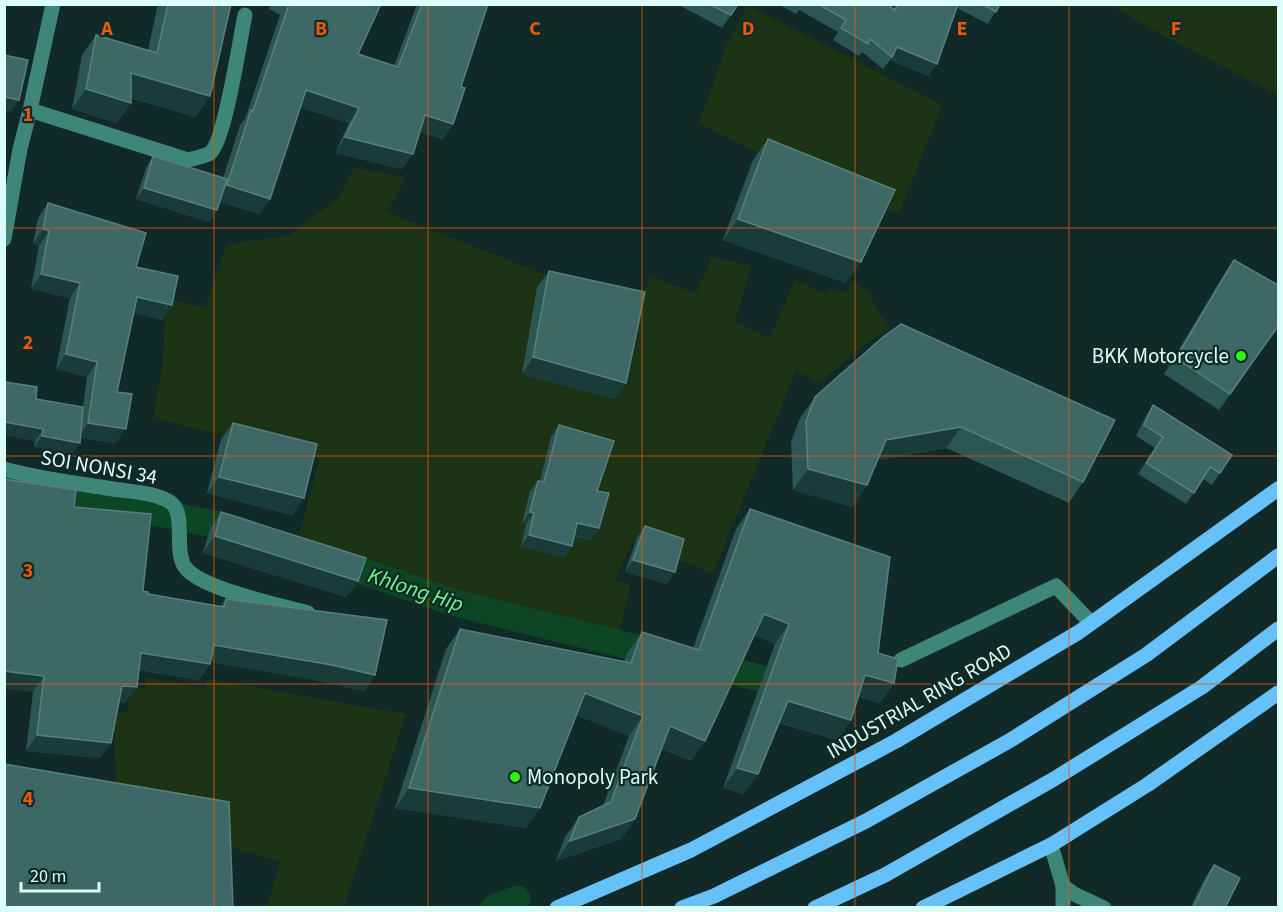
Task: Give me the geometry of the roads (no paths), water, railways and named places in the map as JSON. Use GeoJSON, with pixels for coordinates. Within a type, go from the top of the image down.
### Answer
{"type":"FeatureCollection","features":[{"type":"Feature","properties":{"kind":"main road","name":"INDUSTRIAL RING ROAD"},"geometry":{"type":"LineString","coordinates":[[557,908],[691,850],[896,741],[1079,632],[1278,489]]}},
{"type":"Feature","properties":{"kind":"main road"},"geometry":{"type":"LineString","coordinates":[[682,908],[714,896],[866,821],[1009,741],[1146,655],[1278,556]]}},
{"type":"Feature","properties":{"kind":"main road"},"geometry":{"type":"LineString","coordinates":[[815,908],[885,875],[1053,779],[1202,687],[1278,629]]}},
{"type":"Feature","properties":{"kind":"main road"},"geometry":{"type":"LineString","coordinates":[[923,908],[1051,845],[1147,785],[1278,693]]}},
{"type":"Feature","properties":{"kind":"street"},"geometry":{"type":"LineString","coordinates":[[4,239],[9,187],[30,110],[53,4]]}},
{"type":"Feature","properties":{"kind":"street"},"geometry":{"type":"LineString","coordinates":[[30,110],[188,160],[209,154],[215,147],[224,122],[245,15]]}},
{"type":"Feature","properties":{"kind":"street","name":"SOI NONSI 34"},"geometry":{"type":"LineString","coordinates":[[4,469],[30,477],[152,495],[172,503],[178,511],[179,550],[183,566],[193,576],[236,594],[326,617]]}},
{"type":"Feature","properties":{"kind":"street"},"geometry":{"type":"LineString","coordinates":[[901,660],[1056,586],[1091,623]]}},
{"type":"Feature","properties":{"kind":"street"},"geometry":{"type":"LineString","coordinates":[[1051,845],[1064,886],[1063,908]]}},
{"type":"Feature","properties":{"kind":"street"},"geometry":{"type":"LineString","coordinates":[[1064,886],[1074,894],[1104,908]]}},
{"type":"Feature","properties":{"kind":"waterway","name":"Khlong Hip"},"geometry":{"type":"LineString","coordinates":[[4,488],[90,499],[248,533]]}},
{"type":"Feature","properties":{"kind":"waterway","name":"Khlong Hip"},"geometry":{"type":"LineString","coordinates":[[327,559],[455,603],[796,687]]}},
{"type":"Feature","properties":{"kind":"waterway"},"geometry":{"type":"LineString","coordinates":[[494,908],[517,899]]}},
{"type":"Feature","properties":{"kind":"place","name":"BKK Motorcycle"},"geometry":{"type":"Point","coordinates":[1241,356]}},
{"type":"Feature","properties":{"kind":"place","name":"Monopoly Park"},"geometry":{"type":"Point","coordinates":[515,777]}}]}
